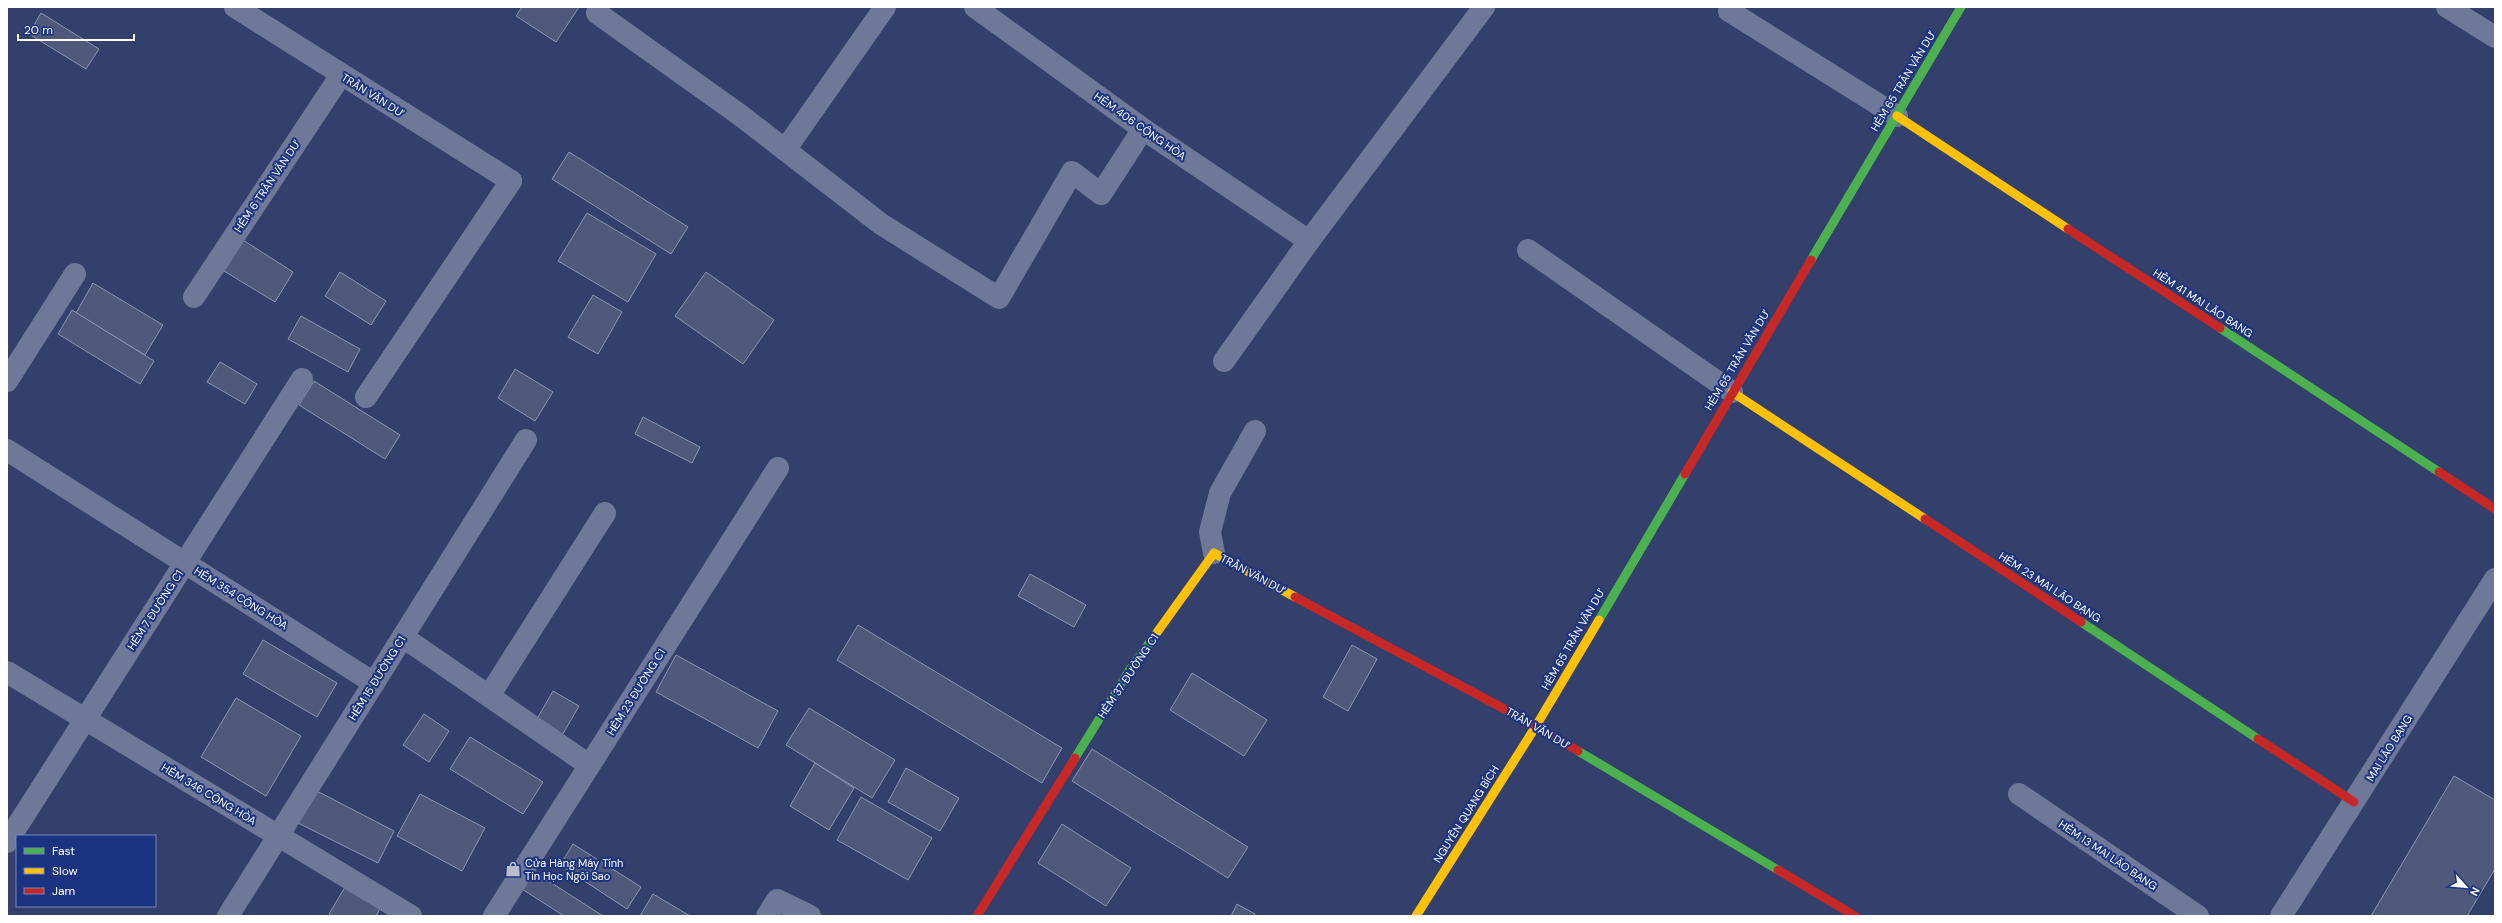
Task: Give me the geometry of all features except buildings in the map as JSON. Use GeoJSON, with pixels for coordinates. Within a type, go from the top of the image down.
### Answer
{"type":"FeatureCollection","features":[{"type":"Feature","properties":{"kind":"street","name":"TRẦN VĂN DƯ"},"geometry":{"type":"LineString","coordinates":[[235,7],[511,181],[366,397]]}},
{"type":"Feature","properties":{"kind":"street"},"geometry":{"type":"LineString","coordinates":[[785,150],[885,7]]}},
{"type":"Feature","properties":{"kind":"street","name":"HẺM 406 CỘNG HÒA"},"geometry":{"type":"LineString","coordinates":[[975,7],[1143,129],[1309,241]]}},
{"type":"Feature","properties":{"kind":"street"},"geometry":{"type":"LineString","coordinates":[[1224,361],[1309,241],[1484,7]]}},
{"type":"Feature","properties":{"kind":"street","name":"HẺM 65 TRẦN VĂN DƯ"},"geometry":{"type":"LineString","coordinates":[[1536,726],[1732,392],[1961,7]]}},
{"type":"Feature","properties":{"kind":"street"},"geometry":{"type":"LineString","coordinates":[[2447,7],[2495,37]]}},
{"type":"Feature","properties":{"kind":"street"},"geometry":{"type":"LineString","coordinates":[[1729,11],[1897,116]]}},
{"type":"Feature","properties":{"kind":"street"},"geometry":{"type":"LineString","coordinates":[[597,13],[740,115],[881,224],[1000,298],[1072,172],[1101,194],[1143,129]]}},
{"type":"Feature","properties":{"kind":"street","name":"HẺM 6 TRẦN VĂN DƯ"},"geometry":{"type":"LineString","coordinates":[[194,297],[341,75]]}},
{"type":"Feature","properties":{"kind":"street","name":"HẺM 41 MAI LÃO BẠNG"},"geometry":{"type":"LineString","coordinates":[[1897,116],[2495,509]]}},
{"type":"Feature","properties":{"kind":"street"},"geometry":{"type":"LineString","coordinates":[[1528,250],[1732,392]]}},
{"type":"Feature","properties":{"kind":"street"},"geometry":{"type":"LineString","coordinates":[[7,381],[75,274]]}},
{"type":"Feature","properties":{"kind":"street","name":"HẺM 7 ĐƯỜNG C1"},"geometry":{"type":"LineString","coordinates":[[7,842],[302,379]]}},
{"type":"Feature","properties":{"kind":"street","name":"HẺM 23 MAI LÃO BẠNG"},"geometry":{"type":"LineString","coordinates":[[1732,392],[2354,802]]}},
{"type":"Feature","properties":{"kind":"street"},"geometry":{"type":"LineString","coordinates":[[1214,553],[1210,532],[1220,493],[1255,431]]}},
{"type":"Feature","properties":{"kind":"street","name":"HẺM 15 ĐƯỜNG C1"},"geometry":{"type":"LineString","coordinates":[[228,916],[526,440]]}},
{"type":"Feature","properties":{"kind":"street","name":"HẺM 354 CỘNG HÒA"},"geometry":{"type":"LineString","coordinates":[[7,450],[374,682]]}},
{"type":"Feature","properties":{"kind":"street","name":"HẺM 23 ĐƯỜNG C1"},"geometry":{"type":"LineString","coordinates":[[494,916],[778,468]]}},
{"type":"Feature","properties":{"kind":"street"},"geometry":{"type":"LineString","coordinates":[[489,696],[605,514]]}},
{"type":"Feature","properties":{"kind":"street","name":"TRẦN VĂN DƯ"},"geometry":{"type":"LineString","coordinates":[[1214,553],[1536,726],[1855,916]]}},
{"type":"Feature","properties":{"kind":"street","name":"HẺM 37 ĐƯỜNG C1"},"geometry":{"type":"LineString","coordinates":[[977,916],[1129,671],[1214,553]]}},
{"type":"Feature","properties":{"kind":"street","name":"MAI LÃO BẠNG"},"geometry":{"type":"LineString","coordinates":[[2281,916],[2495,579]]}},
{"type":"Feature","properties":{"kind":"street"},"geometry":{"type":"LineString","coordinates":[[403,637],[589,765]]}},
{"type":"Feature","properties":{"kind":"street","name":"HẺM 346 CỘNG HÒA"},"geometry":{"type":"LineString","coordinates":[[7,672],[411,916]]}},
{"type":"Feature","properties":{"kind":"street","name":"NGUYỄN QUANG BÍCH"},"geometry":{"type":"LineString","coordinates":[[1416,916],[1536,726]]}},
{"type":"Feature","properties":{"kind":"street","name":"HẺM 13 MAI LÃO BẠNG"},"geometry":{"type":"LineString","coordinates":[[2019,794],[2198,916]]}},
{"type":"Feature","properties":{"kind":"street"},"geometry":{"type":"LineString","coordinates":[[767,916],[777,900],[810,916]]}},
{"type":"Feature","properties":{"kind":"traffic: fast"},"geometry":{"type":"LineString","coordinates":[[1811,260],[1961,7]]}},
{"type":"Feature","properties":{"kind":"traffic: fast"},"geometry":{"type":"LineString","coordinates":[[2220,328],[2439,472]]}},
{"type":"Feature","properties":{"kind":"traffic: fast"},"geometry":{"type":"LineString","coordinates":[[1599,620],[1685,474]]}},
{"type":"Feature","properties":{"kind":"traffic: fast"},"geometry":{"type":"LineString","coordinates":[[2081,622],[2258,739]]}},
{"type":"Feature","properties":{"kind":"traffic: fast"},"geometry":{"type":"LineString","coordinates":[[1075,758],[1129,671],[1158,631]]}},
{"type":"Feature","properties":{"kind":"traffic: fast"},"geometry":{"type":"LineString","coordinates":[[1578,751],[1778,870]]}},
{"type":"Feature","properties":{"kind":"traffic: slow"},"geometry":{"type":"LineString","coordinates":[[1897,116],[2068,229]]}},
{"type":"Feature","properties":{"kind":"traffic: slow"},"geometry":{"type":"LineString","coordinates":[[1732,392],[1925,519]]}},
{"type":"Feature","properties":{"kind":"traffic: slow"},"geometry":{"type":"LineString","coordinates":[[1158,631],[1214,553],[1295,597]]}},
{"type":"Feature","properties":{"kind":"traffic: slow"},"geometry":{"type":"LineString","coordinates":[[1416,916],[1536,726],[1599,620]]}},
{"type":"Feature","properties":{"kind":"traffic: jam"},"geometry":{"type":"LineString","coordinates":[[2068,229],[2220,328]]}},
{"type":"Feature","properties":{"kind":"traffic: jam"},"geometry":{"type":"LineString","coordinates":[[1685,474],[1811,260]]}},
{"type":"Feature","properties":{"kind":"traffic: jam"},"geometry":{"type":"LineString","coordinates":[[2439,472],[2495,509]]}},
{"type":"Feature","properties":{"kind":"traffic: jam"},"geometry":{"type":"LineString","coordinates":[[1925,519],[2081,622]]}},
{"type":"Feature","properties":{"kind":"traffic: jam"},"geometry":{"type":"LineString","coordinates":[[1295,597],[1536,726],[1578,751]]}},
{"type":"Feature","properties":{"kind":"traffic: jam"},"geometry":{"type":"LineString","coordinates":[[2258,739],[2354,802]]}},
{"type":"Feature","properties":{"kind":"traffic: jam"},"geometry":{"type":"LineString","coordinates":[[977,916],[1075,758]]}},
{"type":"Feature","properties":{"kind":"traffic: jam"},"geometry":{"type":"LineString","coordinates":[[1778,870],[1855,916]]}},
{"type":"Feature","properties":{"kind":"place","name":"Cửa Hàng Máy Tính Tin Học Ngôi Sao"},"geometry":{"type":"Point","coordinates":[513,869]}}]}
